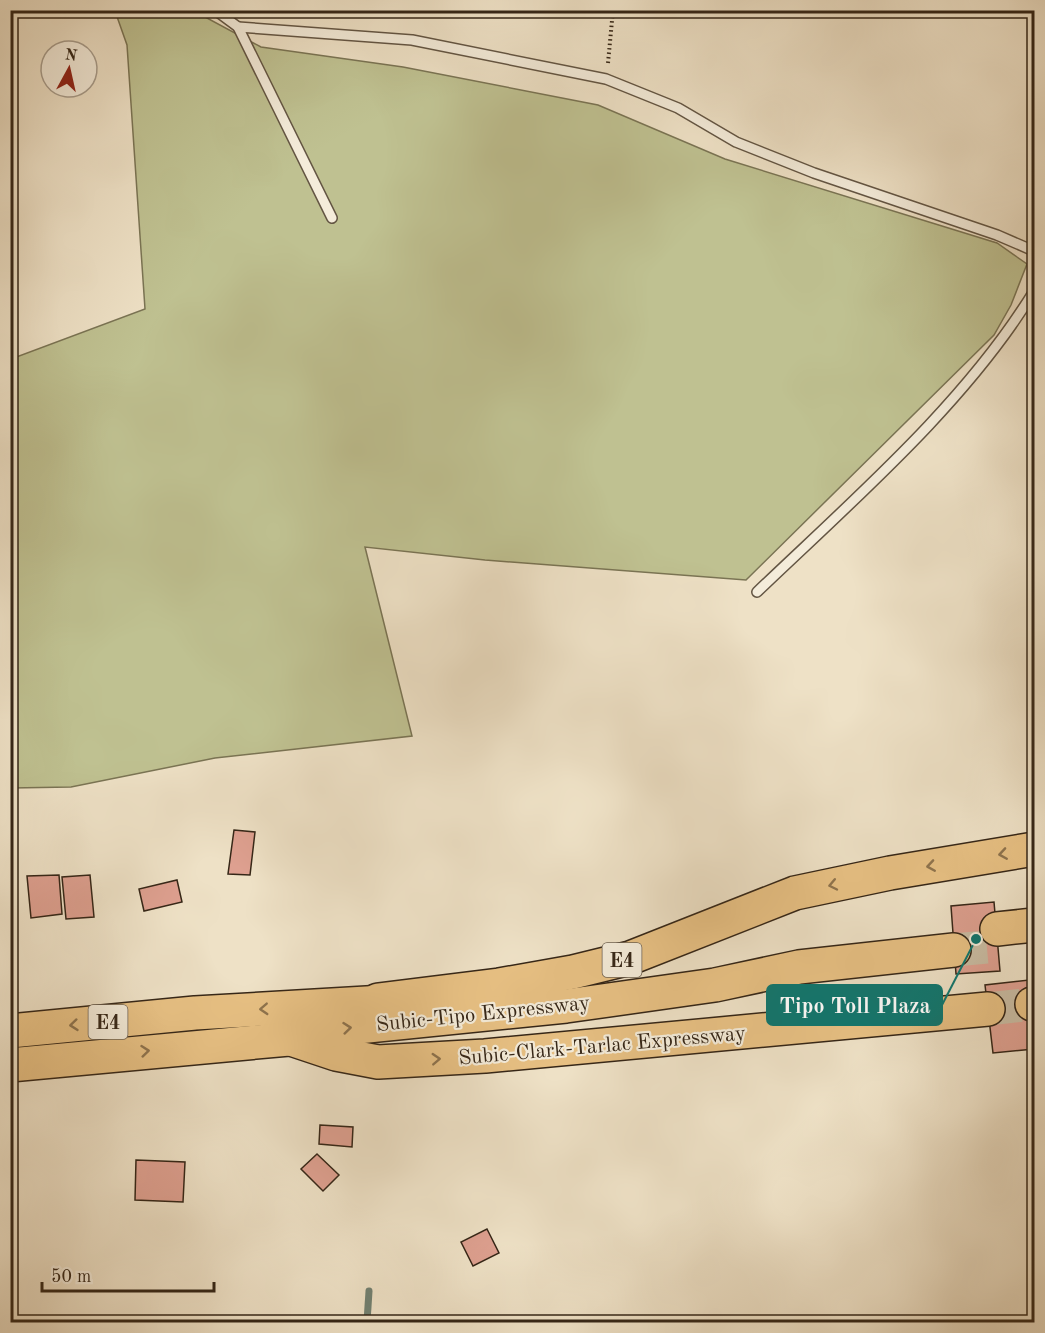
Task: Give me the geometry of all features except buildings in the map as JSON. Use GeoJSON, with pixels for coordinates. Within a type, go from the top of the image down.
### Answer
{"type":"FeatureCollection","features":[{"type":"Feature","properties":{"kind":"highway","name":"E4"},"geometry":{"type":"LineString","coordinates":[[343,1005],[499,985],[573,972],[630,958],[795,893],[890,873],[1035,849]]}},
{"type":"Feature","properties":{"kind":"highway"},"geometry":{"type":"LineString","coordinates":[[1035,925],[998,937],[1035,942]]}},
{"type":"Feature","properties":{"kind":"highway","name":"Subic-Tipo Expressway"},"geometry":{"type":"LineString","coordinates":[[10,1031],[195,1013],[501,996],[711,972],[797,949],[954,942],[799,967],[715,985],[566,1006],[338,1029],[290,1039],[10,1065]]}},
{"type":"Feature","properties":{"kind":"highway","name":"Subic-Clark-Tarlac Expressway"},"geometry":{"type":"LineString","coordinates":[[290,1039],[336,1054],[378,1062],[485,1056],[988,1009]]}},
{"type":"Feature","properties":{"kind":"lane"},"geometry":{"type":"LineString","coordinates":[[215,10],[238,27],[332,218]]}},
{"type":"Feature","properties":{"kind":"lane"},"geometry":{"type":"LineString","coordinates":[[238,27],[412,40],[606,79],[678,108],[736,142],[802,169],[997,235],[1035,251]]}},
{"type":"Feature","properties":{"kind":"lane"},"geometry":{"type":"LineString","coordinates":[[757,592],[946,406],[1002,337],[1035,291]]}},
{"type":"Feature","properties":{"kind":"path"},"geometry":{"type":"LineString","coordinates":[[606,79],[613,10]]}},
{"type":"Feature","properties":{"kind":"green space"},"geometry":{"type":"Polygon","coordinates":[[[115,11],[194,11],[261,47],[403,67],[598,105],[725,159],[997,243],[1027,264],[1011,305],[994,335],[746,580],[485,560],[365,547],[412,736],[215,758],[71,787],[11,788],[11,359],[145,309],[127,45],[115,11]]]}},
{"type":"Feature","properties":{"kind":"waterway"},"geometry":{"type":"LineString","coordinates":[[367,1322],[369,1291]]}},
{"type":"Feature","properties":{"kind":"tunnel"},"geometry":{"type":"LineString","coordinates":[[954,950],[998,946]]}},
{"type":"Feature","properties":{"kind":"tunnel"},"geometry":{"type":"LineString","coordinates":[[988,1009],[1032,1004]]}},
{"type":"Feature","properties":{"kind":"place","name":"Tipo Toll Plaza"},"geometry":{"type":"Point","coordinates":[976,939]}}]}
